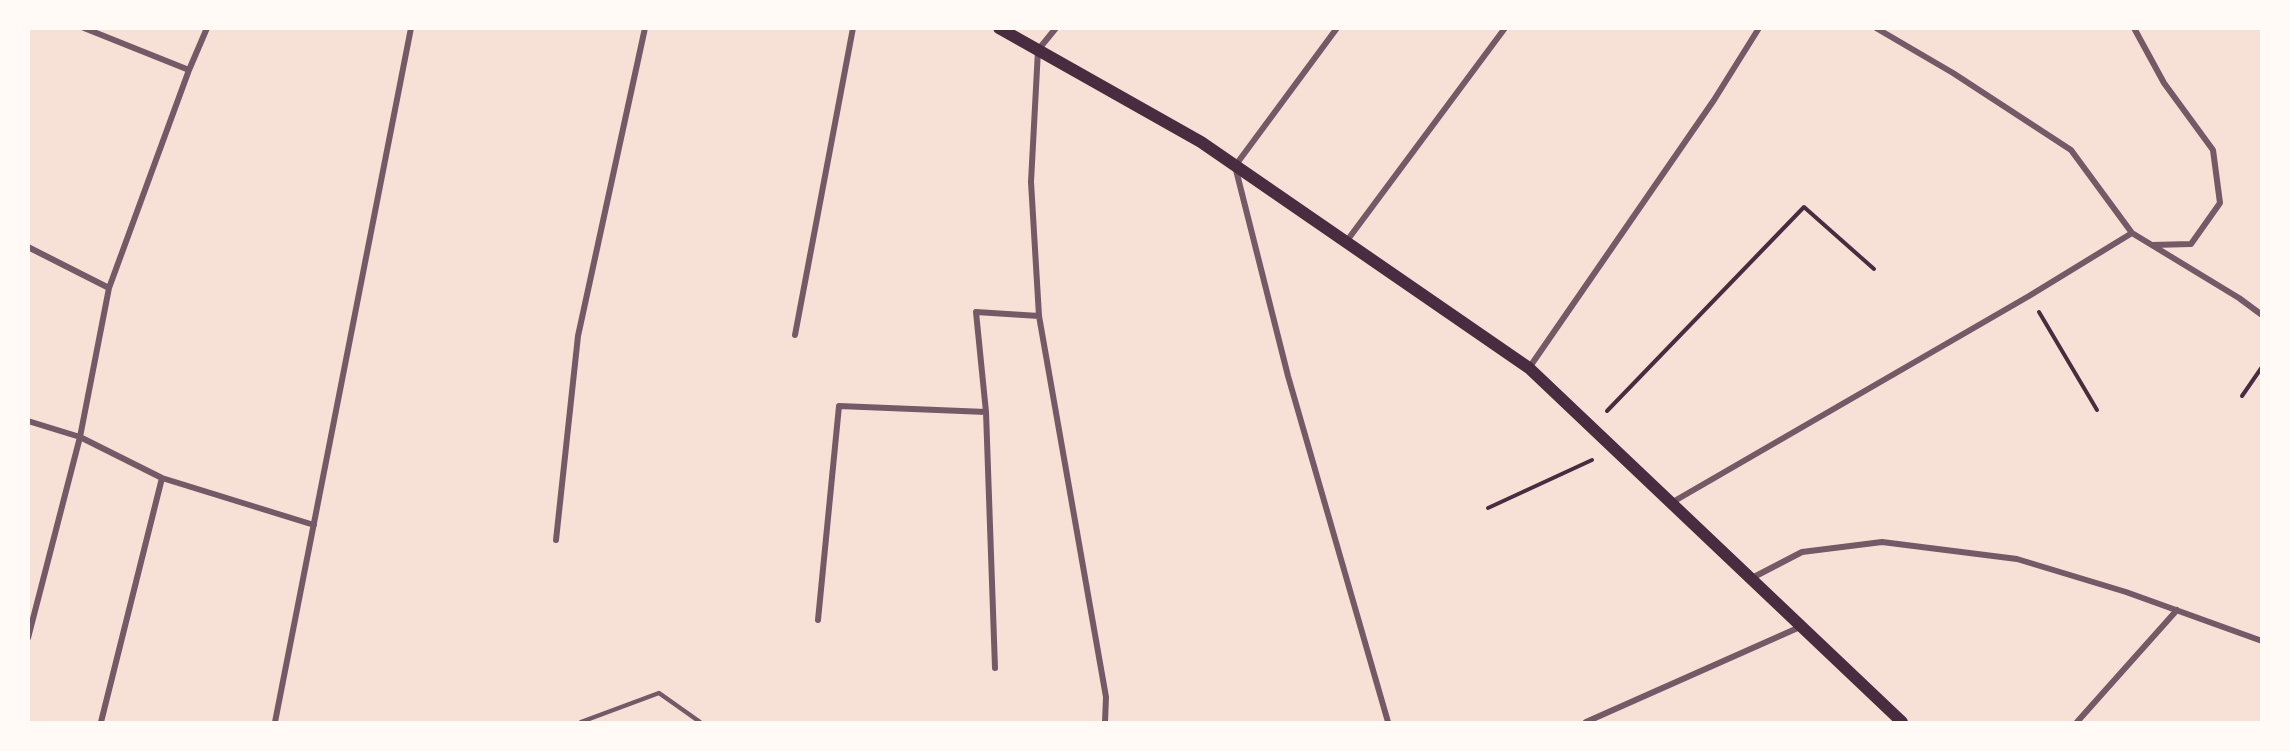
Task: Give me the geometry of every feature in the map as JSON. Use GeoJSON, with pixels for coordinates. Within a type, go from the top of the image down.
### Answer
{"type":"FeatureCollection","features":[{"type":"Feature","properties":{"kind":"main road"},"geometry":{"type":"LineString","coordinates":[[999,28],[1201,142],[1529,368],[1902,723]]}},
{"type":"Feature","properties":{"kind":"street"},"geometry":{"type":"LineString","coordinates":[[84,28],[189,70]]}},
{"type":"Feature","properties":{"kind":"street"},"geometry":{"type":"LineString","coordinates":[[28,638],[80,438],[109,288],[189,70],[207,28]]}},
{"type":"Feature","properties":{"kind":"street"},"geometry":{"type":"LineString","coordinates":[[275,723],[411,28]]}},
{"type":"Feature","properties":{"kind":"street"},"geometry":{"type":"LineString","coordinates":[[556,540],[578,336],[645,28]]}},
{"type":"Feature","properties":{"kind":"street"},"geometry":{"type":"LineString","coordinates":[[795,335],[853,28]]}},
{"type":"Feature","properties":{"kind":"street"},"geometry":{"type":"LineString","coordinates":[[1056,28],[1038,50],[1030,182],[1039,316],[1106,697],[1105,723]]}},
{"type":"Feature","properties":{"kind":"street"},"geometry":{"type":"LineString","coordinates":[[1337,28],[1235,166],[1288,376],[1388,723]]}},
{"type":"Feature","properties":{"kind":"street"},"geometry":{"type":"LineString","coordinates":[[1346,242],[1505,28]]}},
{"type":"Feature","properties":{"kind":"street"},"geometry":{"type":"LineString","coordinates":[[1529,368],[1714,100],[1759,28]]}},
{"type":"Feature","properties":{"kind":"street"},"geometry":{"type":"LineString","coordinates":[[1876,28],[1953,73],[2071,150],[2132,233],[2239,298],[2262,315]]}},
{"type":"Feature","properties":{"kind":"street"},"geometry":{"type":"LineString","coordinates":[[2134,28],[2164,83],[2213,150],[2220,203],[2191,244],[2152,245]]}},
{"type":"Feature","properties":{"kind":"street"},"geometry":{"type":"LineString","coordinates":[[1671,504],[2029,296],[2132,233]]}},
{"type":"Feature","properties":{"kind":"street"},"geometry":{"type":"LineString","coordinates":[[28,247],[109,288]]}},
{"type":"Feature","properties":{"kind":"street"},"geometry":{"type":"LineString","coordinates":[[995,668],[986,412],[976,312],[1039,316]]}},
{"type":"Feature","properties":{"kind":"street"},"geometry":{"type":"LineString","coordinates":[[818,620],[839,406],[986,412]]}},
{"type":"Feature","properties":{"kind":"street"},"geometry":{"type":"LineString","coordinates":[[28,421],[80,438],[162,478],[314,525]]}},
{"type":"Feature","properties":{"kind":"street"},"geometry":{"type":"LineString","coordinates":[[101,723],[162,478]]}},
{"type":"Feature","properties":{"kind":"street"},"geometry":{"type":"LineString","coordinates":[[1750,579],[1802,552],[1882,542],[2017,559],[2176,610],[2262,641]]}},
{"type":"Feature","properties":{"kind":"street"},"geometry":{"type":"LineString","coordinates":[[2077,723],[2176,610]]}},
{"type":"Feature","properties":{"kind":"street"},"geometry":{"type":"LineString","coordinates":[[1586,723],[1801,626]]}},
{"type":"Feature","properties":{"kind":"lane"},"geometry":{"type":"LineString","coordinates":[[581,723],[659,693],[700,723]]}},
{"type":"Feature","properties":{"kind":"path"},"geometry":{"type":"LineString","coordinates":[[1591,428],[1804,207],[1874,269]]}},
{"type":"Feature","properties":{"kind":"path"},"geometry":{"type":"LineString","coordinates":[[2029,296],[2097,410]]}},
{"type":"Feature","properties":{"kind":"path"},"geometry":{"type":"LineString","coordinates":[[2242,396],[2262,367]]}},
{"type":"Feature","properties":{"kind":"path"},"geometry":{"type":"LineString","coordinates":[[1488,508],[1614,450]]}}]}
